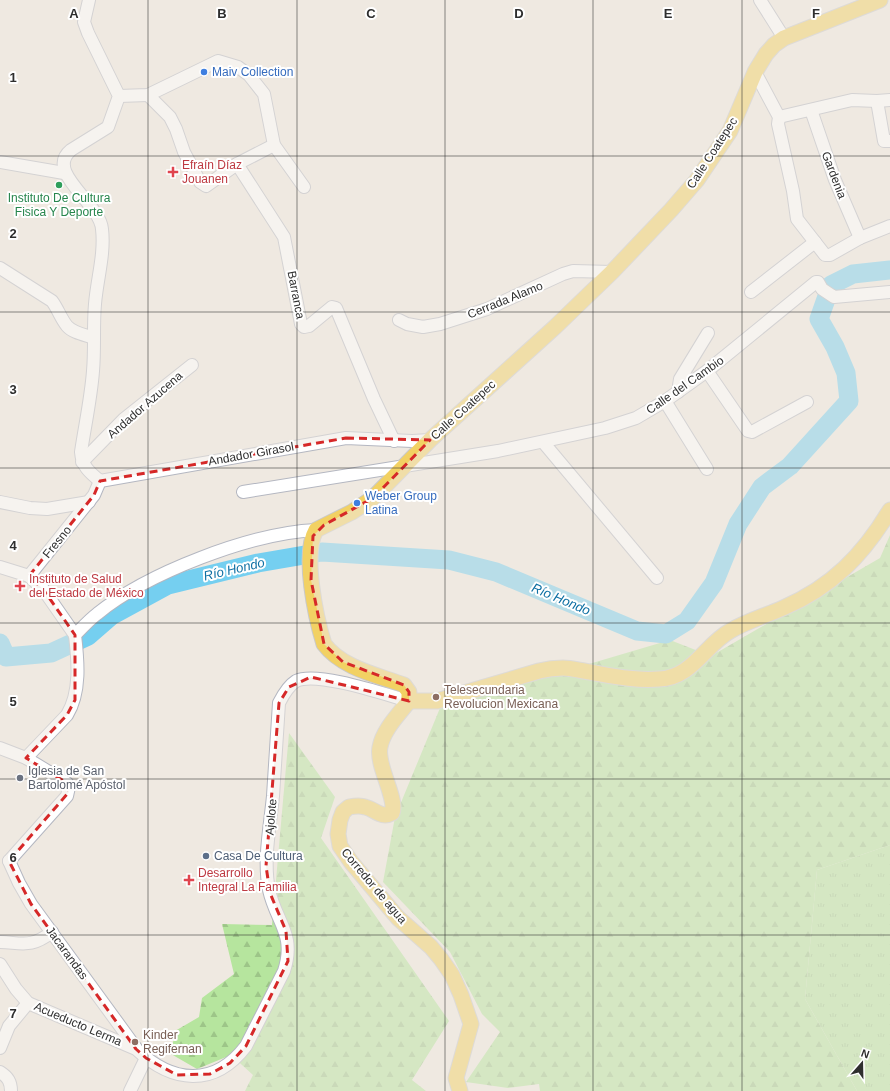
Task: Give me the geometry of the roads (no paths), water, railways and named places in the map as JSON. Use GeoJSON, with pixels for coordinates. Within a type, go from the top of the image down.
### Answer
{"type":"FeatureCollection","features":[{"type":"Feature","properties":{"kind":"main road","name":"Calle Coatepec"},"geometry":{"type":"LineString","coordinates":[[313,537],[373,498],[430,440],[555,327],[612,272],[697,180],[730,131],[755,72],[774,45],[784,38],[880,0]]}},
{"type":"Feature","properties":{"kind":"main road"},"geometry":{"type":"LineString","coordinates":[[313,537],[310,558],[311,580],[324,644],[343,662],[404,685],[409,692],[409,701],[437,701],[554,668],[564,668],[627,678],[660,680],[674,676],[690,667],[729,631],[784,608],[834,579],[874,538],[890,510]]}},
{"type":"Feature","properties":{"kind":"main road","name":"Corredor de agua"},"geometry":{"type":"LineString","coordinates":[[409,701],[389,728],[380,748],[380,760],[393,804],[392,813],[381,815],[366,807],[349,807],[343,812],[338,834],[340,846],[351,862],[398,918],[431,947],[441,959],[455,981],[471,1024],[456,1078],[460,1091]]}},
{"type":"Feature","properties":{"kind":"street"},"geometry":{"type":"LineString","coordinates":[[89,0],[84,22],[119,96],[108,126],[66,154],[63,161],[64,173],[94,208],[99,217],[102,228],[103,249],[96,293],[93,372],[81,452],[82,462],[87,470],[100,481]]}},
{"type":"Feature","properties":{"kind":"street"},"geometry":{"type":"LineString","coordinates":[[760,0],[784,38]]}},
{"type":"Feature","properties":{"kind":"street"},"geometry":{"type":"LineString","coordinates":[[119,96],[148,94],[218,61],[229,63],[238,67],[249,75],[264,94],[274,145],[304,188]]}},
{"type":"Feature","properties":{"kind":"street"},"geometry":{"type":"LineString","coordinates":[[755,72],[778,117],[778,124],[793,190],[797,219],[825,255],[830,256],[860,238],[890,226]]}},
{"type":"Feature","properties":{"kind":"street"},"geometry":{"type":"LineString","coordinates":[[148,94],[170,117],[184,152],[201,184],[206,186],[238,164],[274,145]]}},
{"type":"Feature","properties":{"kind":"street"},"geometry":{"type":"LineString","coordinates":[[778,117],[852,100],[890,100]]}},
{"type":"Feature","properties":{"kind":"street"},"geometry":{"type":"LineString","coordinates":[[877,101],[884,141],[890,140]]}},
{"type":"Feature","properties":{"kind":"street","name":"Gardenia"},"geometry":{"type":"LineString","coordinates":[[811,110],[835,180],[860,238]]}},
{"type":"Feature","properties":{"kind":"street"},"geometry":{"type":"LineString","coordinates":[[0,162],[64,173]]}},
{"type":"Feature","properties":{"kind":"street","name":"Barranca"},"geometry":{"type":"LineString","coordinates":[[238,164],[284,237],[301,324],[304,327],[309,326],[332,307],[336,308],[374,399],[394,441]]}},
{"type":"Feature","properties":{"kind":"street"},"geometry":{"type":"LineString","coordinates":[[751,292],[815,242]]}},
{"type":"Feature","properties":{"kind":"street"},"geometry":{"type":"LineString","coordinates":[[0,268],[52,301],[58,308],[66,326],[71,330],[94,338]]}},
{"type":"Feature","properties":{"kind":"street","name":"Cerrada Alamo"},"geometry":{"type":"LineString","coordinates":[[399,320],[407,324],[422,327],[440,324],[487,310],[563,274],[573,271],[612,272]]}},
{"type":"Feature","properties":{"kind":"street","name":"Calle del Cambio"},"geometry":{"type":"LineString","coordinates":[[243,492],[498,451],[611,426],[636,418],[678,392],[707,371],[816,282],[819,283],[822,289],[834,297],[890,292]]}},
{"type":"Feature","properties":{"kind":"street"},"geometry":{"type":"LineString","coordinates":[[678,392],[680,380],[708,334]]}},
{"type":"Feature","properties":{"kind":"street","name":"Andador Azucena"},"geometry":{"type":"LineString","coordinates":[[82,462],[124,419],[192,364]]}},
{"type":"Feature","properties":{"kind":"street"},"geometry":{"type":"LineString","coordinates":[[707,371],[748,431],[752,432],[807,402]]}},
{"type":"Feature","properties":{"kind":"street"},"geometry":{"type":"LineString","coordinates":[[665,401],[707,469]]}},
{"type":"Feature","properties":{"kind":"street","name":"Andador Girasol"},"geometry":{"type":"LineString","coordinates":[[100,481],[346,438],[394,441],[430,440]]}},
{"type":"Feature","properties":{"kind":"street"},"geometry":{"type":"LineString","coordinates":[[543,442],[657,578]]}},
{"type":"Feature","properties":{"kind":"street","name":"Fresno"},"geometry":{"type":"LineString","coordinates":[[29,576],[89,502],[100,481]]}},
{"type":"Feature","properties":{"kind":"street"},"geometry":{"type":"LineString","coordinates":[[0,502],[30,508],[47,509],[89,502]]}},
{"type":"Feature","properties":{"kind":"street","name":"Calle Coatepec"},"geometry":{"type":"LineString","coordinates":[[75,638],[96,614],[173,569],[271,535],[294,531],[313,537]]}},
{"type":"Feature","properties":{"kind":"street"},"geometry":{"type":"LineString","coordinates":[[0,567],[29,576],[43,589],[75,638],[77,683],[75,700],[67,715],[26,758]]}},
{"type":"Feature","properties":{"kind":"street","name":"Ajolote"},"geometry":{"type":"LineString","coordinates":[[168,1071],[188,1076],[210,1074],[220,1070],[238,1056],[246,1046],[288,961],[286,931],[270,893],[266,866],[279,703],[286,690],[295,682],[303,679],[318,678],[409,701]]}},
{"type":"Feature","properties":{"kind":"street"},"geometry":{"type":"LineString","coordinates":[[0,748],[26,758],[67,783],[69,792],[5,860]]}},
{"type":"Feature","properties":{"kind":"street","name":"Jacarandas"},"geometry":{"type":"LineString","coordinates":[[5,860],[31,904],[136,1049]]}},
{"type":"Feature","properties":{"kind":"street"},"geometry":{"type":"LineString","coordinates":[[0,942],[30,944],[39,942],[52,932]]}},
{"type":"Feature","properties":{"kind":"street","name":"Acueducto Lerma"},"geometry":{"type":"LineString","coordinates":[[0,964],[16,989],[28,1003],[136,1049],[146,1058],[168,1071]]}},
{"type":"Feature","properties":{"kind":"street"},"geometry":{"type":"LineString","coordinates":[[0,1048],[9,1026],[28,1003]]}},
{"type":"Feature","properties":{"kind":"street"},"geometry":{"type":"LineString","coordinates":[[130,1091],[146,1058]]}},
{"type":"Feature","properties":{"kind":"street"},"geometry":{"type":"LineString","coordinates":[[0,1072],[6,1076],[11,1084],[11,1091]]}},
{"type":"Feature","properties":{"kind":"waterway","name":"Río Hondo"},"geometry":{"type":"LineString","coordinates":[[0,643],[6,657],[51,653],[88,636],[111,616],[168,585],[258,563],[322,552],[449,560],[496,572],[637,631],[666,634],[687,621],[714,583],[738,524],[762,487],[790,466],[849,401],[846,373],[835,347],[819,319],[831,285],[853,274],[890,270]]}},
{"type":"Feature","properties":{"kind":"place","name":"Maiv Collection"},"geometry":{"type":"Point","coordinates":[204,72]}},
{"type":"Feature","properties":{"kind":"place","name":"Efraín Díaz Jouanen"},"geometry":{"type":"Point","coordinates":[173,172]}},
{"type":"Feature","properties":{"kind":"place","name":"Instituto De Cultura Fisica Y Deporte"},"geometry":{"type":"Point","coordinates":[59,185]}},
{"type":"Feature","properties":{"kind":"place","name":"Weber Group Latina"},"geometry":{"type":"Point","coordinates":[357,503]}},
{"type":"Feature","properties":{"kind":"place","name":"Instituto de Salud del Estado de México"},"geometry":{"type":"Point","coordinates":[20,586]}},
{"type":"Feature","properties":{"kind":"place","name":"Telesecundaria Revolucion Mexicana"},"geometry":{"type":"Point","coordinates":[436,697]}},
{"type":"Feature","properties":{"kind":"place","name":"Iglesia de San Bartolomé Apóstol"},"geometry":{"type":"Point","coordinates":[20,778]}},
{"type":"Feature","properties":{"kind":"place","name":"Casa De Cultura"},"geometry":{"type":"Point","coordinates":[206,856]}},
{"type":"Feature","properties":{"kind":"place","name":"Desarrollo Integral La Familia"},"geometry":{"type":"Point","coordinates":[189,880]}},
{"type":"Feature","properties":{"kind":"place","name":"Kinder Regifernan"},"geometry":{"type":"Point","coordinates":[135,1042]}}]}
